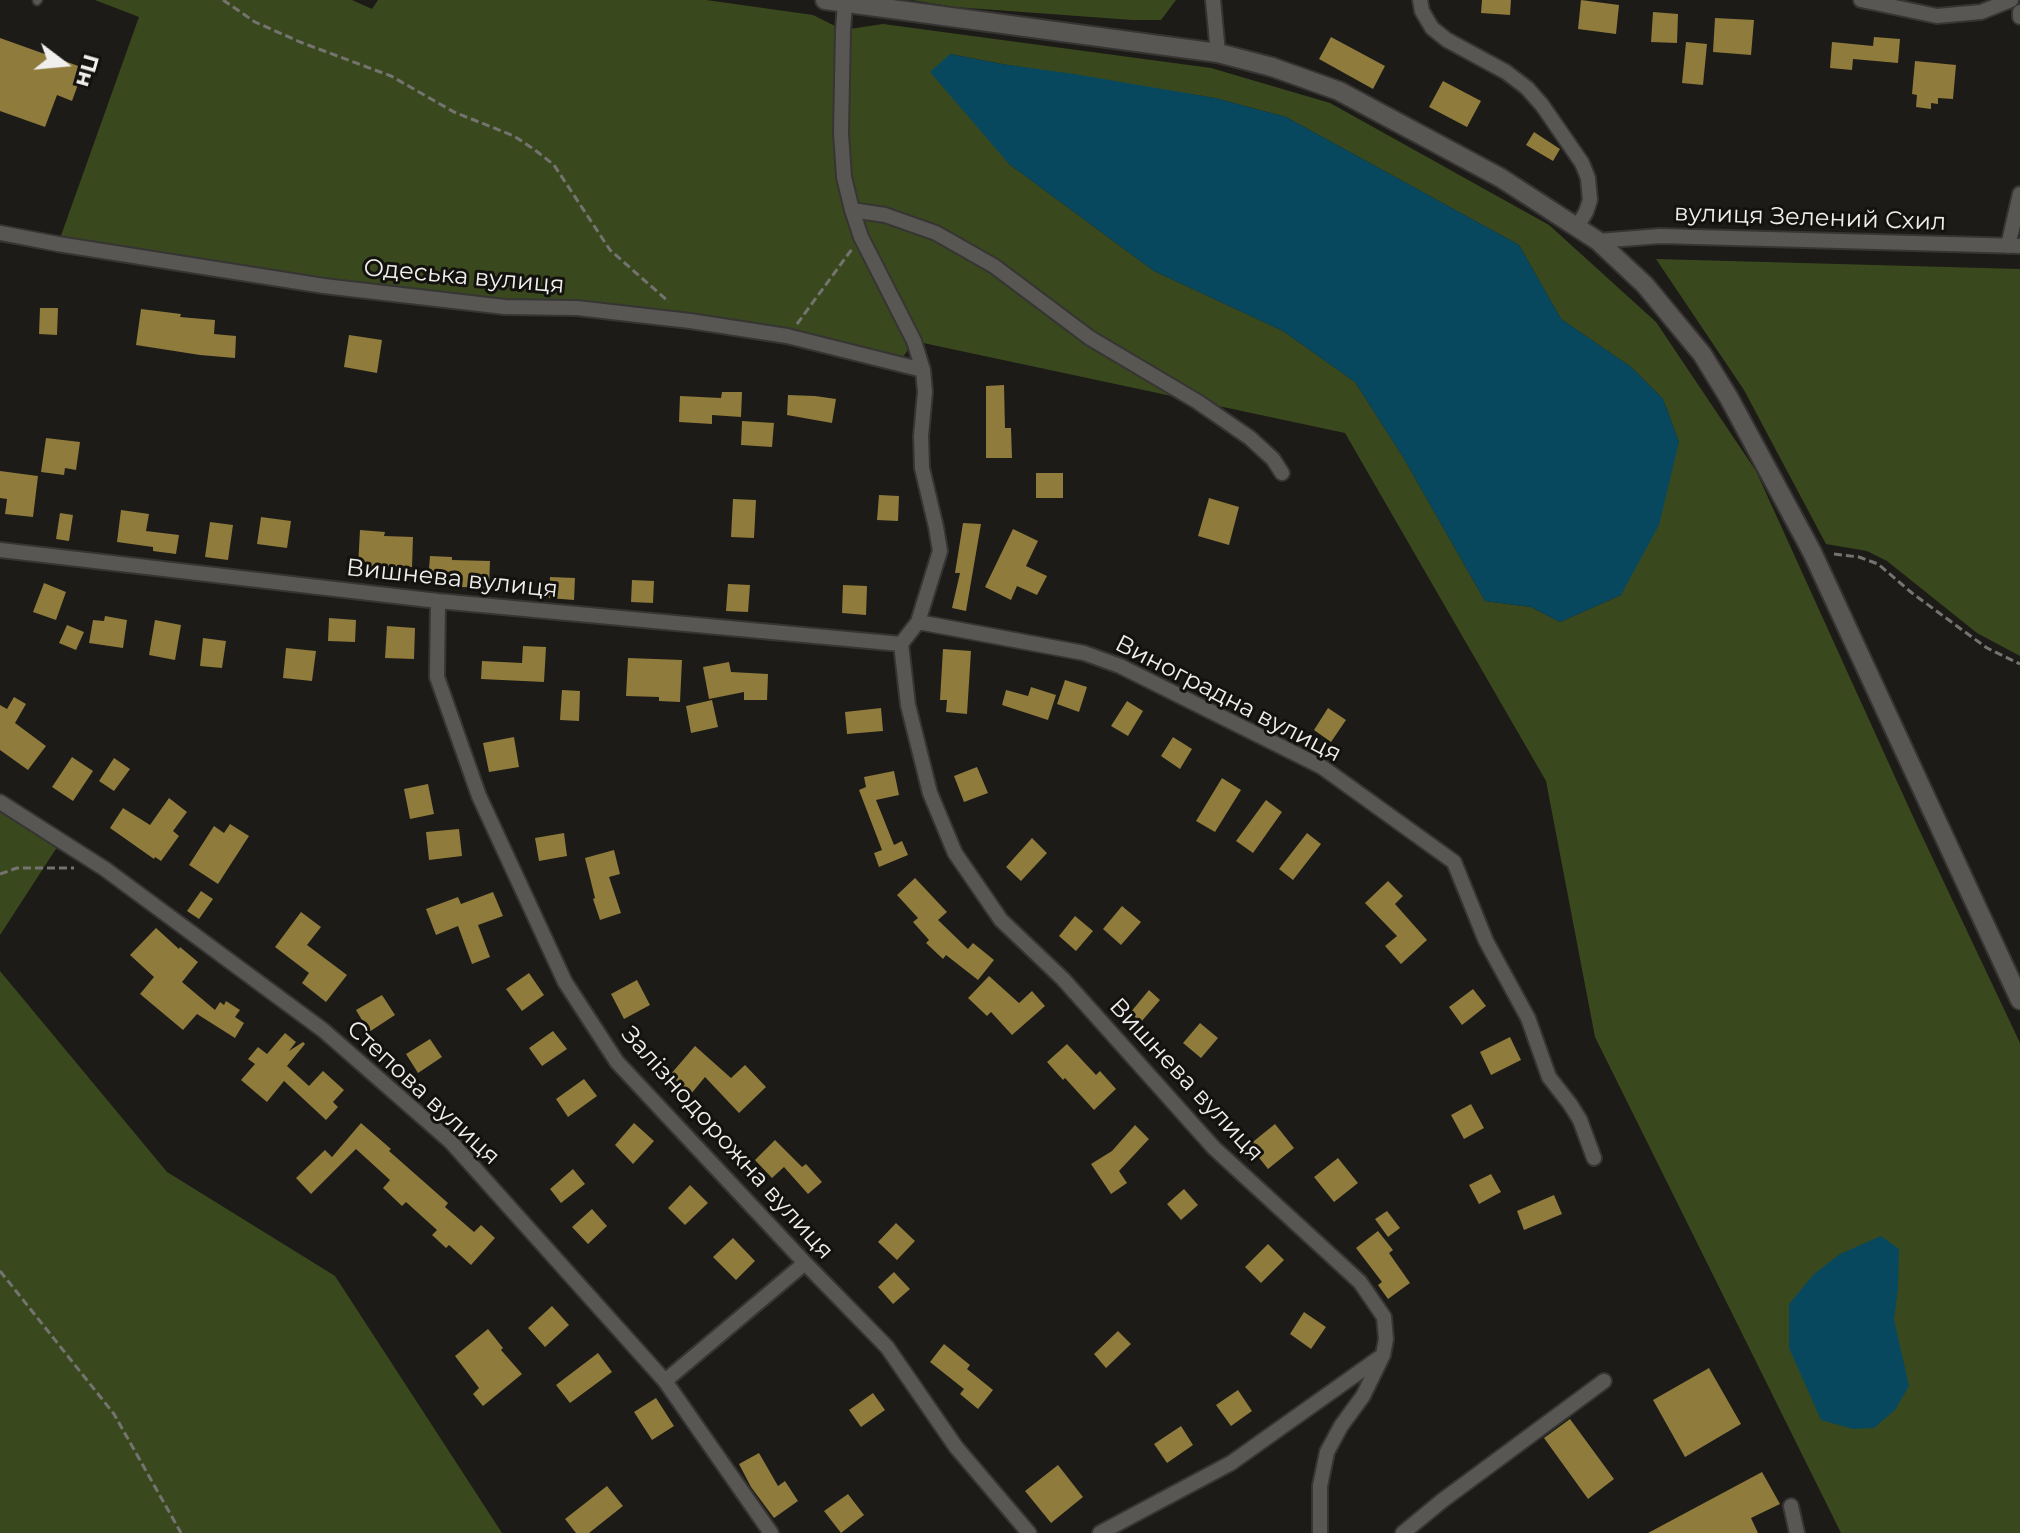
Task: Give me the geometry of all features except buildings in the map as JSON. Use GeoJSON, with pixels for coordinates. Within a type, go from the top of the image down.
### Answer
{"type":"FeatureCollection","features":[{"type":"Feature","properties":{"kind":"street"},"geometry":{"type":"LineString","coordinates":[[825,0],[1218,53],[1272,67],[1339,91],[1501,178],[1598,241],[1645,285],[1702,354],[1729,398],[1812,552],[2020,1000]]}},
{"type":"Feature","properties":{"kind":"street"},"geometry":{"type":"LineString","coordinates":[[1213,0],[1218,53]]}},
{"type":"Feature","properties":{"kind":"street"},"geometry":{"type":"LineString","coordinates":[[1420,0],[1422,11],[1432,28],[1447,40],[1506,72],[1542,105],[1582,163],[1588,178],[1590,200],[1577,227]]}},
{"type":"Feature","properties":{"kind":"street"},"geometry":{"type":"LineString","coordinates":[[1861,0],[1937,16],[1981,12],[2011,0]]}},
{"type":"Feature","properties":{"kind":"street"},"geometry":{"type":"LineString","coordinates":[[845,3],[841,133],[844,177],[861,237],[914,341],[923,370],[922,468],[940,551],[918,622],[901,644]]}},
{"type":"Feature","properties":{"kind":"street"},"geometry":{"type":"LineString","coordinates":[[2014,246],[2020,194]]}},
{"type":"Feature","properties":{"kind":"street"},"geometry":{"type":"LineString","coordinates":[[852,210],[885,215],[936,233],[994,266],[1090,338],[1198,402],[1250,438],[1273,459],[1282,473]]}},
{"type":"Feature","properties":{"kind":"street","name":"Одеська вулиця"},"geometry":{"type":"LineString","coordinates":[[0,233],[324,286],[505,307],[577,308],[690,321],[787,336],[923,370]]}},
{"type":"Feature","properties":{"kind":"street","name":"вулиця Зелений Схил"},"geometry":{"type":"LineString","coordinates":[[1598,241],[1660,236],[2014,246]]}},
{"type":"Feature","properties":{"kind":"street","name":"Вишнева вулиця"},"geometry":{"type":"LineString","coordinates":[[0,550],[438,601],[901,644],[908,705],[930,793],[955,853],[1001,920],[1063,979],[1214,1148],[1360,1282],[1384,1317],[1386,1339],[1383,1355],[1363,1396],[1327,1452],[1320,1486],[1320,1533]]}},
{"type":"Feature","properties":{"kind":"street","name":"Залізнодорожна вулиця"},"geometry":{"type":"LineString","coordinates":[[438,601],[437,677],[479,796],[565,982],[617,1062],[887,1347],[956,1447],[1029,1533]]}},
{"type":"Feature","properties":{"kind":"street","name":"Виноградна вулиця"},"geometry":{"type":"LineString","coordinates":[[918,622],[1084,653],[1120,666],[1322,767],[1454,862],[1486,941],[1528,1018],[1549,1077],[1580,1120],[1594,1158]]}},
{"type":"Feature","properties":{"kind":"street","name":"Степова вулиця"},"geometry":{"type":"LineString","coordinates":[[0,802],[105,869],[323,1030],[451,1142],[665,1381],[771,1533]]}},
{"type":"Feature","properties":{"kind":"street"},"geometry":{"type":"LineString","coordinates":[[665,1381],[805,1263]]}},
{"type":"Feature","properties":{"kind":"street"},"geometry":{"type":"LineString","coordinates":[[1100,1533],[1231,1463],[1383,1355]]}},
{"type":"Feature","properties":{"kind":"street"},"geometry":{"type":"LineString","coordinates":[[1403,1533],[1604,1381]]}},
{"type":"Feature","properties":{"kind":"street"},"geometry":{"type":"LineString","coordinates":[[1791,1506],[1797,1533]]}},
{"type":"Feature","properties":{"kind":"path"},"geometry":{"type":"LineString","coordinates":[[223,0],[255,22],[391,76],[454,112],[514,136],[535,150],[554,165],[610,250],[690,321]]}},
{"type":"Feature","properties":{"kind":"path"},"geometry":{"type":"LineString","coordinates":[[787,336],[861,237]]}},
{"type":"Feature","properties":{"kind":"path"},"geometry":{"type":"LineString","coordinates":[[1812,552],[1859,557],[1878,564],[1987,648],[2020,664]]}},
{"type":"Feature","properties":{"kind":"path"},"geometry":{"type":"LineString","coordinates":[[0,874],[17,868],[105,869]]}},
{"type":"Feature","properties":{"kind":"path"},"geometry":{"type":"LineString","coordinates":[[0,1271],[114,1414],[181,1533]]}},
{"type":"Feature","properties":{"kind":"green space"},"geometry":{"type":"Polygon","coordinates":[[[95,0],[352,0],[372,9],[378,0],[706,0],[813,15],[843,30],[883,24],[1211,68],[1330,103],[1549,225],[1656,322],[1756,471],[2020,1043],[2020,1533],[1841,1533],[1595,1037],[1546,781],[1345,433],[914,341],[899,363],[787,336],[505,307],[58,244],[139,17],[95,0]],[[950,54],[1009,164],[1154,271],[1283,331],[1355,382],[1403,457],[1485,601],[1531,607],[1560,622],[1621,595],[1679,442],[1663,399],[1631,367],[1561,319],[1519,245],[1286,117],[1215,98],[950,54]]]}},
{"type":"Feature","properties":{"kind":"green space"},"geometry":{"type":"Polygon","coordinates":[[[912,0],[1176,0],[1161,20],[1132,20],[955,7],[912,0]]]}},
{"type":"Feature","properties":{"kind":"green space"},"geometry":{"type":"Polygon","coordinates":[[[1656,259],[2020,269],[2020,656],[1977,633],[1887,561],[1867,551],[1826,544],[1744,390],[1656,259]]]}},
{"type":"Feature","properties":{"kind":"green space"},"geometry":{"type":"Polygon","coordinates":[[[0,804],[61,841],[0,935],[0,804]]]}},
{"type":"Feature","properties":{"kind":"green space"},"geometry":{"type":"Polygon","coordinates":[[[0,971],[167,1172],[335,1276],[502,1533],[0,1533],[0,971]]]}},
{"type":"Feature","properties":{"kind":"water"},"geometry":{"type":"Polygon","coordinates":[[[950,54],[1215,98],[1286,117],[1519,245],[1561,319],[1631,367],[1663,399],[1679,442],[1659,525],[1621,595],[1560,622],[1531,607],[1485,601],[1403,457],[1355,382],[1283,331],[1154,271],[1009,164],[930,72],[950,54]]]}},
{"type":"Feature","properties":{"kind":"water"},"geometry":{"type":"Polygon","coordinates":[[[1881,1236],[1899,1249],[1894,1319],[1909,1386],[1895,1410],[1874,1428],[1853,1429],[1821,1420],[1789,1348],[1789,1304],[1814,1274],[1840,1254],[1881,1236]]]}}]}
